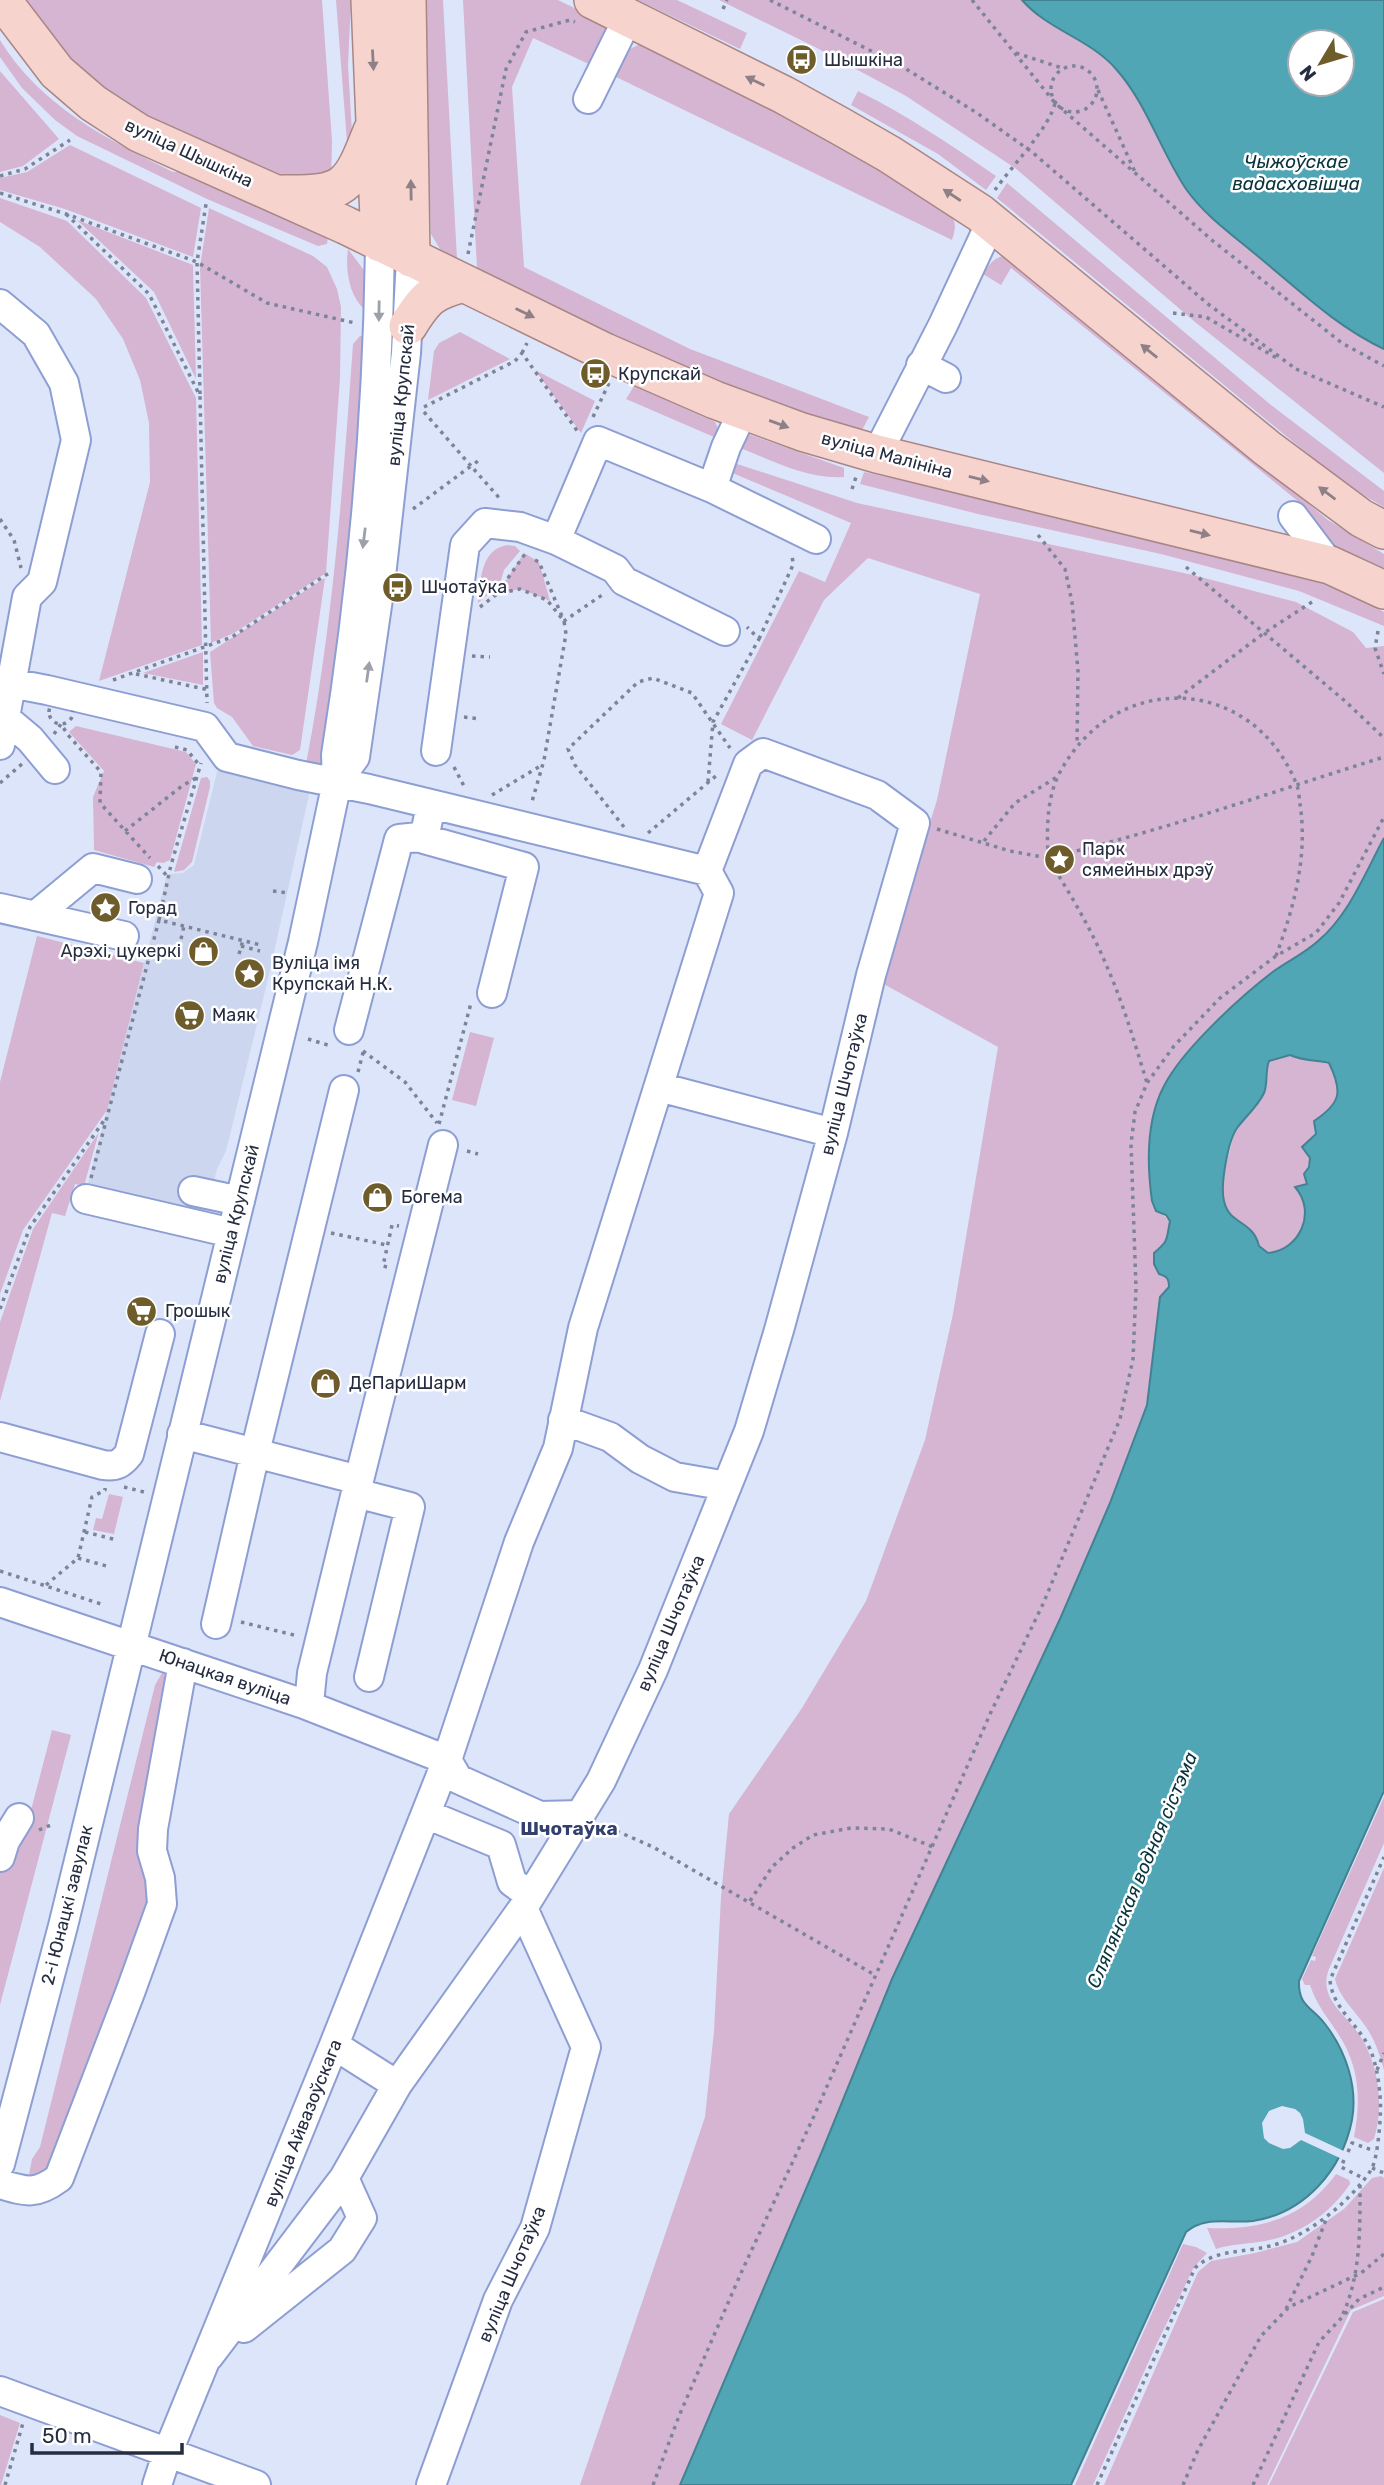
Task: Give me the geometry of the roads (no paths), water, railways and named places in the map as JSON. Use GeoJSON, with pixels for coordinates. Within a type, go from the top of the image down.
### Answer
{"type":"FeatureCollection","features":[{"type":"Feature","properties":{"kind":"main road","name":"вуліца Шышкіна"},"geometry":{"type":"LineString","coordinates":[[2,0],[57,72],[93,103],[139,133],[279,194],[396,250]]}},
{"type":"Feature","properties":{"kind":"main road","name":"вуліца Крупскай"},"geometry":{"type":"LineString","coordinates":[[370,0],[376,120],[396,250]]}},
{"type":"Feature","properties":{"kind":"main road","name":"вуліца Крупскай"},"geometry":{"type":"LineString","coordinates":[[396,250],[407,0]]}},
{"type":"Feature","properties":{"kind":"main road"},"geometry":{"type":"LineString","coordinates":[[585,11],[628,18],[784,95],[889,154],[991,222],[1267,448],[1361,518],[1384,530]]}},
{"type":"Feature","properties":{"kind":"main road"},"geometry":{"type":"LineString","coordinates":[[279,194],[312,195],[332,190],[349,180],[358,168],[376,120]]}},
{"type":"Feature","properties":{"kind":"main road","name":"вуліца Малініна"},"geometry":{"type":"LineString","coordinates":[[396,250],[465,273],[605,352],[743,411],[802,432],[877,454],[1331,565],[1384,590]]}},
{"type":"Feature","properties":{"kind":"main road"},"geometry":{"type":"LineString","coordinates":[[408,326],[432,293],[465,273]]}},
{"type":"Feature","properties":{"kind":"street"},"geometry":{"type":"LineString","coordinates":[[587,99],[628,18]]}},
{"type":"Feature","properties":{"kind":"street"},"geometry":{"type":"LineString","coordinates":[[877,454],[920,365],[943,325],[991,222]]}},
{"type":"Feature","properties":{"kind":"street","name":"вуліца Крупскай"},"geometry":{"type":"LineString","coordinates":[[337,782],[355,757],[380,585],[408,326],[396,250]]}},
{"type":"Feature","properties":{"kind":"street","name":"вуліца Крупскай"},"geometry":{"type":"LineString","coordinates":[[131,1646],[303,942],[337,782],[336,755],[368,503],[379,324],[396,250]]}},
{"type":"Feature","properties":{"kind":"street"},"geometry":{"type":"LineString","coordinates":[[0,304],[36,334],[64,383],[76,440],[41,582],[27,597],[6,683],[3,732],[30,739],[55,769]]}},
{"type":"Feature","properties":{"kind":"street"},"geometry":{"type":"LineString","coordinates":[[920,365],[946,378]]}},
{"type":"Feature","properties":{"kind":"street"},"geometry":{"type":"LineString","coordinates":[[712,488],[726,447],[743,411]]}},
{"type":"Feature","properties":{"kind":"street"},"geometry":{"type":"LineString","coordinates":[[555,540],[598,441],[712,488],[804,544]]}},
{"type":"Feature","properties":{"kind":"street"},"geometry":{"type":"LineString","coordinates":[[1293,516],[1331,565]]}},
{"type":"Feature","properties":{"kind":"street"},"geometry":{"type":"LineString","coordinates":[[443,756],[465,545],[485,523],[520,527],[555,540],[615,569],[624,581],[730,626]]}},
{"type":"Feature","properties":{"kind":"street"},"geometry":{"type":"LineString","coordinates":[[6,683],[205,727],[227,757],[707,871],[719,893],[583,1328],[558,1448],[519,1542],[447,1760],[458,1779],[540,1816],[580,1815]]}},
{"type":"Feature","properties":{"kind":"street","name":"вуліца Шчотаўка"},"geometry":{"type":"LineString","coordinates":[[431,2485],[498,2300],[535,2228],[586,2047],[527,1901],[601,1781],[653,1670],[748,1431],[779,1330],[871,975],[915,823],[888,793],[763,753],[748,764],[707,871]]}},
{"type":"Feature","properties":{"kind":"street"},"geometry":{"type":"LineString","coordinates":[[424,839],[431,805]]}},
{"type":"Feature","properties":{"kind":"street"},"geometry":{"type":"LineString","coordinates":[[358,1034],[399,839],[419,837],[524,867],[483,992]]}},
{"type":"Feature","properties":{"kind":"street"},"geometry":{"type":"LineString","coordinates":[[35,916],[93,868],[146,866]]}},
{"type":"Feature","properties":{"kind":"street"},"geometry":{"type":"LineString","coordinates":[[0,908],[124,936]]}},
{"type":"Feature","properties":{"kind":"street"},"geometry":{"type":"LineString","coordinates":[[659,1087],[832,1133]]}},
{"type":"Feature","properties":{"kind":"street"},"geometry":{"type":"LineString","coordinates":[[216,1624],[344,1090]]}},
{"type":"Feature","properties":{"kind":"street"},"geometry":{"type":"LineString","coordinates":[[304,1704],[310,1694],[312,1673],[439,1134]]}},
{"type":"Feature","properties":{"kind":"street"},"geometry":{"type":"LineString","coordinates":[[193,1191],[240,1201]]}},
{"type":"Feature","properties":{"kind":"street"},"geometry":{"type":"LineString","coordinates":[[86,1199],[232,1233]]}},
{"type":"Feature","properties":{"kind":"street"},"geometry":{"type":"LineString","coordinates":[[0,1437],[103,1465],[122,1463],[130,1454],[160,1334]]}},
{"type":"Feature","properties":{"kind":"street"},"geometry":{"type":"LineString","coordinates":[[564,1420],[610,1437],[640,1459],[675,1477],[727,1486]]}},
{"type":"Feature","properties":{"kind":"street"},"geometry":{"type":"LineString","coordinates":[[182,1434],[255,1453],[410,1507],[369,1677]]}},
{"type":"Feature","properties":{"kind":"street","name":"Юнацкая вуліца"},"geometry":{"type":"LineString","coordinates":[[0,1602],[304,1704],[447,1760]]}},
{"type":"Feature","properties":{"kind":"street","name":"2-і Юнацкі завулак"},"geometry":{"type":"LineString","coordinates":[[0,2164],[63,1926],[131,1646]]}},
{"type":"Feature","properties":{"kind":"street"},"geometry":{"type":"LineString","coordinates":[[0,2184],[31,2192],[44,2189],[60,2178],[162,1904],[160,1878],[152,1851],[153,1829],[183,1663]]}},
{"type":"Feature","properties":{"kind":"street","name":"вуліца Айвазоўскага"},"geometry":{"type":"LineString","coordinates":[[158,2485],[167,2454],[209,2356],[447,1760]]}},
{"type":"Feature","properties":{"kind":"street"},"geometry":{"type":"LineString","coordinates":[[209,2356],[344,2178],[397,2085],[527,1901],[512,1882],[501,1844],[426,1814]]}},
{"type":"Feature","properties":{"kind":"street"},"geometry":{"type":"LineString","coordinates":[[0,1857],[5,1841],[19,1818]]}},
{"type":"Feature","properties":{"kind":"street"},"geometry":{"type":"LineString","coordinates":[[334,2045],[397,2085]]}},
{"type":"Feature","properties":{"kind":"street"},"geometry":{"type":"LineString","coordinates":[[209,2356],[342,2250],[362,2218],[344,2178]]}},
{"type":"Feature","properties":{"kind":"street"},"geometry":{"type":"LineString","coordinates":[[0,2391],[256,2485]]}},
{"type":"Feature","properties":{"kind":"water","name":"Чыжоўскае вадасховішча"},"geometry":{"type":"Polygon","coordinates":[[[1022,0],[1384,0],[1384,349],[1319,308],[1211,217],[1186,189],[1145,112],[1116,69],[1094,50],[1044,19],[1022,0]]]}},
{"type":"Feature","properties":{"kind":"water","name":"Сляпянская водная сістэма"},"geometry":{"type":"Polygon","coordinates":[[[1384,838],[1384,1791],[1299,1981],[1303,2001],[1325,2024],[1339,2046],[1352,2082],[1352,2120],[1340,2156],[1318,2186],[1305,2199],[1289,2209],[1253,2221],[1210,2222],[1186,2232],[1071,2485],[680,2485],[892,1979],[1060,1619],[1110,1503],[1147,1405],[1160,1297],[1169,1287],[1167,1278],[1159,1274],[1154,1264],[1154,1253],[1166,1240],[1170,1221],[1166,1215],[1156,1211],[1150,1187],[1149,1143],[1158,1099],[1184,1056],[1213,1024],[1274,971],[1308,949],[1329,931],[1363,879],[1384,838]],[[1290,1055],[1269,1061],[1264,1093],[1234,1134],[1224,1174],[1223,1194],[1227,1209],[1252,1231],[1259,1246],[1268,1253],[1289,1245],[1302,1228],[1305,1207],[1295,1187],[1307,1184],[1304,1174],[1309,1167],[1310,1158],[1302,1147],[1316,1134],[1314,1121],[1330,1108],[1338,1089],[1329,1063],[1290,1055]]]}},
{"type":"Feature","properties":{"kind":"place","name":"Шышкіна"},"geometry":{"type":"Point","coordinates":[801,60]}},
{"type":"Feature","properties":{"kind":"place","name":"Крупскай"},"geometry":{"type":"Point","coordinates":[595,374]}},
{"type":"Feature","properties":{"kind":"place","name":"Шчотаўка"},"geometry":{"type":"Point","coordinates":[398,587]}},
{"type":"Feature","properties":{"kind":"place","name":"Парк сямейных дрэў"},"geometry":{"type":"Point","coordinates":[1059,859]}},
{"type":"Feature","properties":{"kind":"place","name":"Горад"},"geometry":{"type":"Point","coordinates":[105,908]}},
{"type":"Feature","properties":{"kind":"place","name":"Арэхі, цукеркі"},"geometry":{"type":"Point","coordinates":[204,951]}},
{"type":"Feature","properties":{"kind":"place","name":"Вуліца імя Крупскай Н.К."},"geometry":{"type":"Point","coordinates":[249,973]}},
{"type":"Feature","properties":{"kind":"place","name":"Маяк"},"geometry":{"type":"Point","coordinates":[189,1015]}},
{"type":"Feature","properties":{"kind":"place","name":"Богема"},"geometry":{"type":"Point","coordinates":[378,1197]}},
{"type":"Feature","properties":{"kind":"place","name":"Грошык"},"geometry":{"type":"Point","coordinates":[142,1311]}},
{"type":"Feature","properties":{"kind":"place","name":"ДеПариШарм"},"geometry":{"type":"Point","coordinates":[326,1383]}},
{"type":"Feature","properties":{"kind":"district","name":"Шчотаўка"},"geometry":{"type":"Point","coordinates":[569,1828]}}]}
